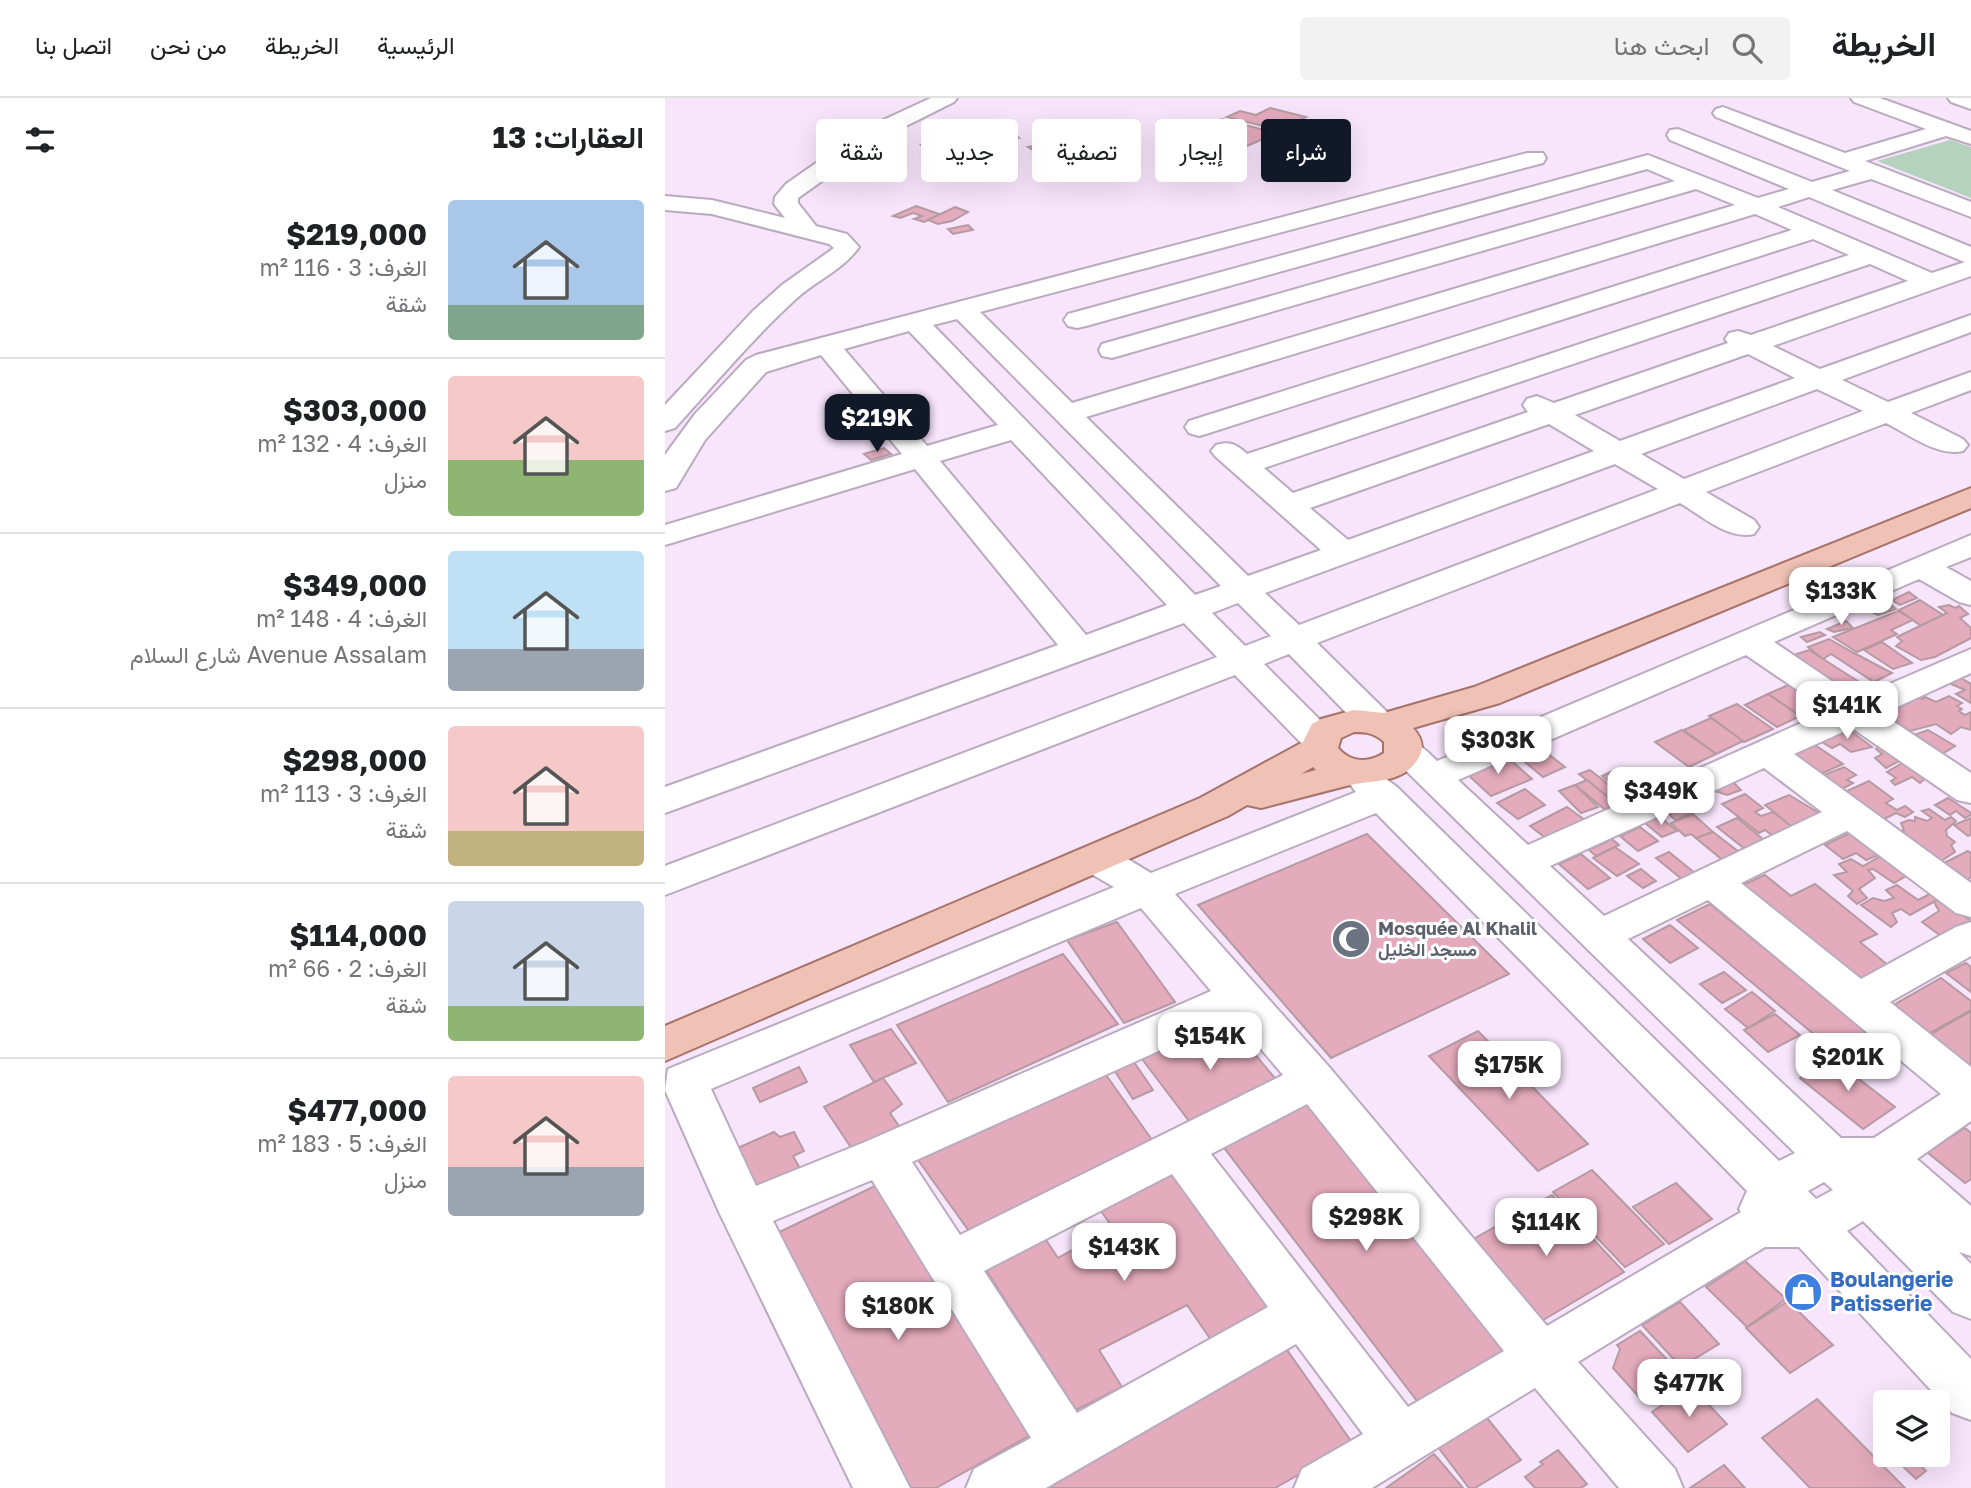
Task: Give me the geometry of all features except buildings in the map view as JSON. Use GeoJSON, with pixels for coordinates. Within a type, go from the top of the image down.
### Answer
{"type":"FeatureCollection","features":[{"type":"Feature","properties":{"kind":"main road"},"geometry":{"type":"LineString","coordinates":[[1400,744],[1487,695],[1971,497]]}},
{"type":"Feature","properties":{"kind":"main road"},"geometry":{"type":"LineString","coordinates":[[671,1057],[1095,859],[1214,807],[1319,744],[1325,732],[1347,721],[1400,744]]}},
{"type":"Feature","properties":{"kind":"main road"},"geometry":{"type":"LineString","coordinates":[[1319,744],[1331,764],[1366,780]]}},
{"type":"Feature","properties":{"kind":"main road"},"geometry":{"type":"LineString","coordinates":[[1214,807],[1366,780],[1399,760],[1400,744]]}},
{"type":"Feature","properties":{"kind":"street"},"geometry":{"type":"LineString","coordinates":[[808,232],[786,204],[786,197],[794,189],[876,132],[947,98]]}},
{"type":"Feature","properties":{"kind":"street"},"geometry":{"type":"LineString","coordinates":[[1861,98],[1971,138]]}},
{"type":"Feature","properties":{"kind":"street"},"geometry":{"type":"LineString","coordinates":[[1958,98],[1971,103]]}},
{"type":"Feature","properties":{"kind":"street"},"geometry":{"type":"LineString","coordinates":[[1723,113],[1971,209]]}},
{"type":"Feature","properties":{"kind":"street"},"geometry":{"type":"LineString","coordinates":[[1844,160],[1948,129]]}},
{"type":"Feature","properties":{"kind":"street"},"geometry":{"type":"LineString","coordinates":[[1678,135],[1971,256]]}},
{"type":"Feature","properties":{"kind":"street"},"geometry":{"type":"LineString","coordinates":[[665,482],[680,450],[694,431],[756,366],[1535,158]]}},
{"type":"Feature","properties":{"kind":"street"},"geometry":{"type":"LineString","coordinates":[[1077,320],[1648,162],[1931,282]]}},
{"type":"Feature","properties":{"kind":"street"},"geometry":{"type":"LineString","coordinates":[[1068,413],[1873,171]]}},
{"type":"Feature","properties":{"kind":"street"},"geometry":{"type":"LineString","coordinates":[[1112,350],[1697,182]]}},
{"type":"Feature","properties":{"kind":"street"},"geometry":{"type":"LineString","coordinates":[[1428,186],[1953,445]]}},
{"type":"Feature","properties":{"kind":"street"},"geometry":{"type":"LineString","coordinates":[[665,203],[703,206],[838,239],[845,244],[846,251],[791,290],[762,317],[665,422]]}},
{"type":"Feature","properties":{"kind":"street"},"geometry":{"type":"LineString","coordinates":[[1199,427],[1814,231]]}},
{"type":"Feature","properties":{"kind":"street"},"geometry":{"type":"LineString","coordinates":[[1245,235],[1743,527]]}},
{"type":"Feature","properties":{"kind":"street"},"geometry":{"type":"LineString","coordinates":[[1243,466],[1870,256]]}},
{"type":"Feature","properties":{"kind":"street"},"geometry":{"type":"LineString","coordinates":[[1288,505],[1971,268]]}},
{"type":"Feature","properties":{"kind":"street"},"geometry":{"type":"LineString","coordinates":[[1041,288],[1344,553]]}},
{"type":"Feature","properties":{"kind":"street"},"geometry":{"type":"LineString","coordinates":[[962,309],[1400,744],[1830,1157],[1875,1176],[1971,1236]]}},
{"type":"Feature","properties":{"kind":"street"},"geometry":{"type":"LineString","coordinates":[[915,322],[1319,744]]}},
{"type":"Feature","properties":{"kind":"street"},"geometry":{"type":"LineString","coordinates":[[665,801],[1971,323]]}},
{"type":"Feature","properties":{"kind":"street"},"geometry":{"type":"LineString","coordinates":[[827,345],[1080,649]]}},
{"type":"Feature","properties":{"kind":"street"},"geometry":{"type":"LineString","coordinates":[[665,881],[1971,380]]}},
{"type":"Feature","properties":{"kind":"street"},"geometry":{"type":"LineString","coordinates":[[665,535],[1016,429],[1031,435],[1051,434],[1071,422],[1068,413]]}},
{"type":"Feature","properties":{"kind":"street"},"geometry":{"type":"LineString","coordinates":[[1400,744],[1750,642],[1971,545]]}},
{"type":"Feature","properties":{"kind":"street"},"geometry":{"type":"LineString","coordinates":[[1922,567],[1971,595]]}},
{"type":"Feature","properties":{"kind":"street"},"geometry":{"type":"LineString","coordinates":[[1750,642],[1855,715],[1956,763],[1971,791]]}},
{"type":"Feature","properties":{"kind":"street"},"geometry":{"type":"LineString","coordinates":[[1523,863],[1766,752],[1855,715],[1971,660]]}},
{"type":"Feature","properties":{"kind":"street"},"geometry":{"type":"LineString","coordinates":[[1766,752],[1971,903]]}},
{"type":"Feature","properties":{"kind":"street"},"geometry":{"type":"LineString","coordinates":[[881,1488],[744,1212],[671,1057],[1148,889],[1366,780],[1765,1206],[1813,1226],[1971,1396]]}},
{"type":"Feature","properties":{"kind":"street"},"geometry":{"type":"LineString","coordinates":[[1599,936],[1850,814]]}},
{"type":"Feature","properties":{"kind":"street"},"geometry":{"type":"LineString","coordinates":[[1095,859],[1148,889],[1314,1080],[1539,1355],[1655,1488]]}},
{"type":"Feature","properties":{"kind":"street"},"geometry":{"type":"LineString","coordinates":[[1713,882],[1971,1095],[1813,1226]]}},
{"type":"Feature","properties":{"kind":"street"},"geometry":{"type":"LineString","coordinates":[[1857,1001],[1971,937]]}},
{"type":"Feature","properties":{"kind":"street"},"geometry":{"type":"LineString","coordinates":[[744,1212],[882,1155],[1240,996]]}},
{"type":"Feature","properties":{"kind":"street"},"geometry":{"type":"LineString","coordinates":[[952,1263],[1314,1080]]}},
{"type":"Feature","properties":{"kind":"street"},"geometry":{"type":"LineString","coordinates":[[1179,1148],[1400,1439]]}},
{"type":"Feature","properties":{"kind":"street"},"geometry":{"type":"LineString","coordinates":[[882,1155],[1067,1446]]}},
{"type":"Feature","properties":{"kind":"street"},"geometry":{"type":"LineString","coordinates":[[1342,1483],[1400,1439],[1539,1355],[1765,1206],[1830,1157]]}},
{"type":"Feature","properties":{"kind":"street"},"geometry":{"type":"LineString","coordinates":[[1875,1176],[1971,1297]]}},
{"type":"Feature","properties":{"kind":"street"},"geometry":{"type":"LineString","coordinates":[[994,1488],[1303,1314]]}},
{"type":"Feature","properties":{"kind":"green space"},"geometry":{"type":"Polygon","coordinates":[[[1950,140],[1971,147],[1971,198],[1877,161],[1950,140]]]}},
{"type":"Feature","properties":{"kind":"place","name":"Mosquée Al Khalil مسجد الخليل"},"geometry":{"type":"Point","coordinates":[1351,939]}},
{"type":"Feature","properties":{"kind":"place","name":"Boulangerie Patisserie"},"geometry":{"type":"Point","coordinates":[1803,1292]}}]}
